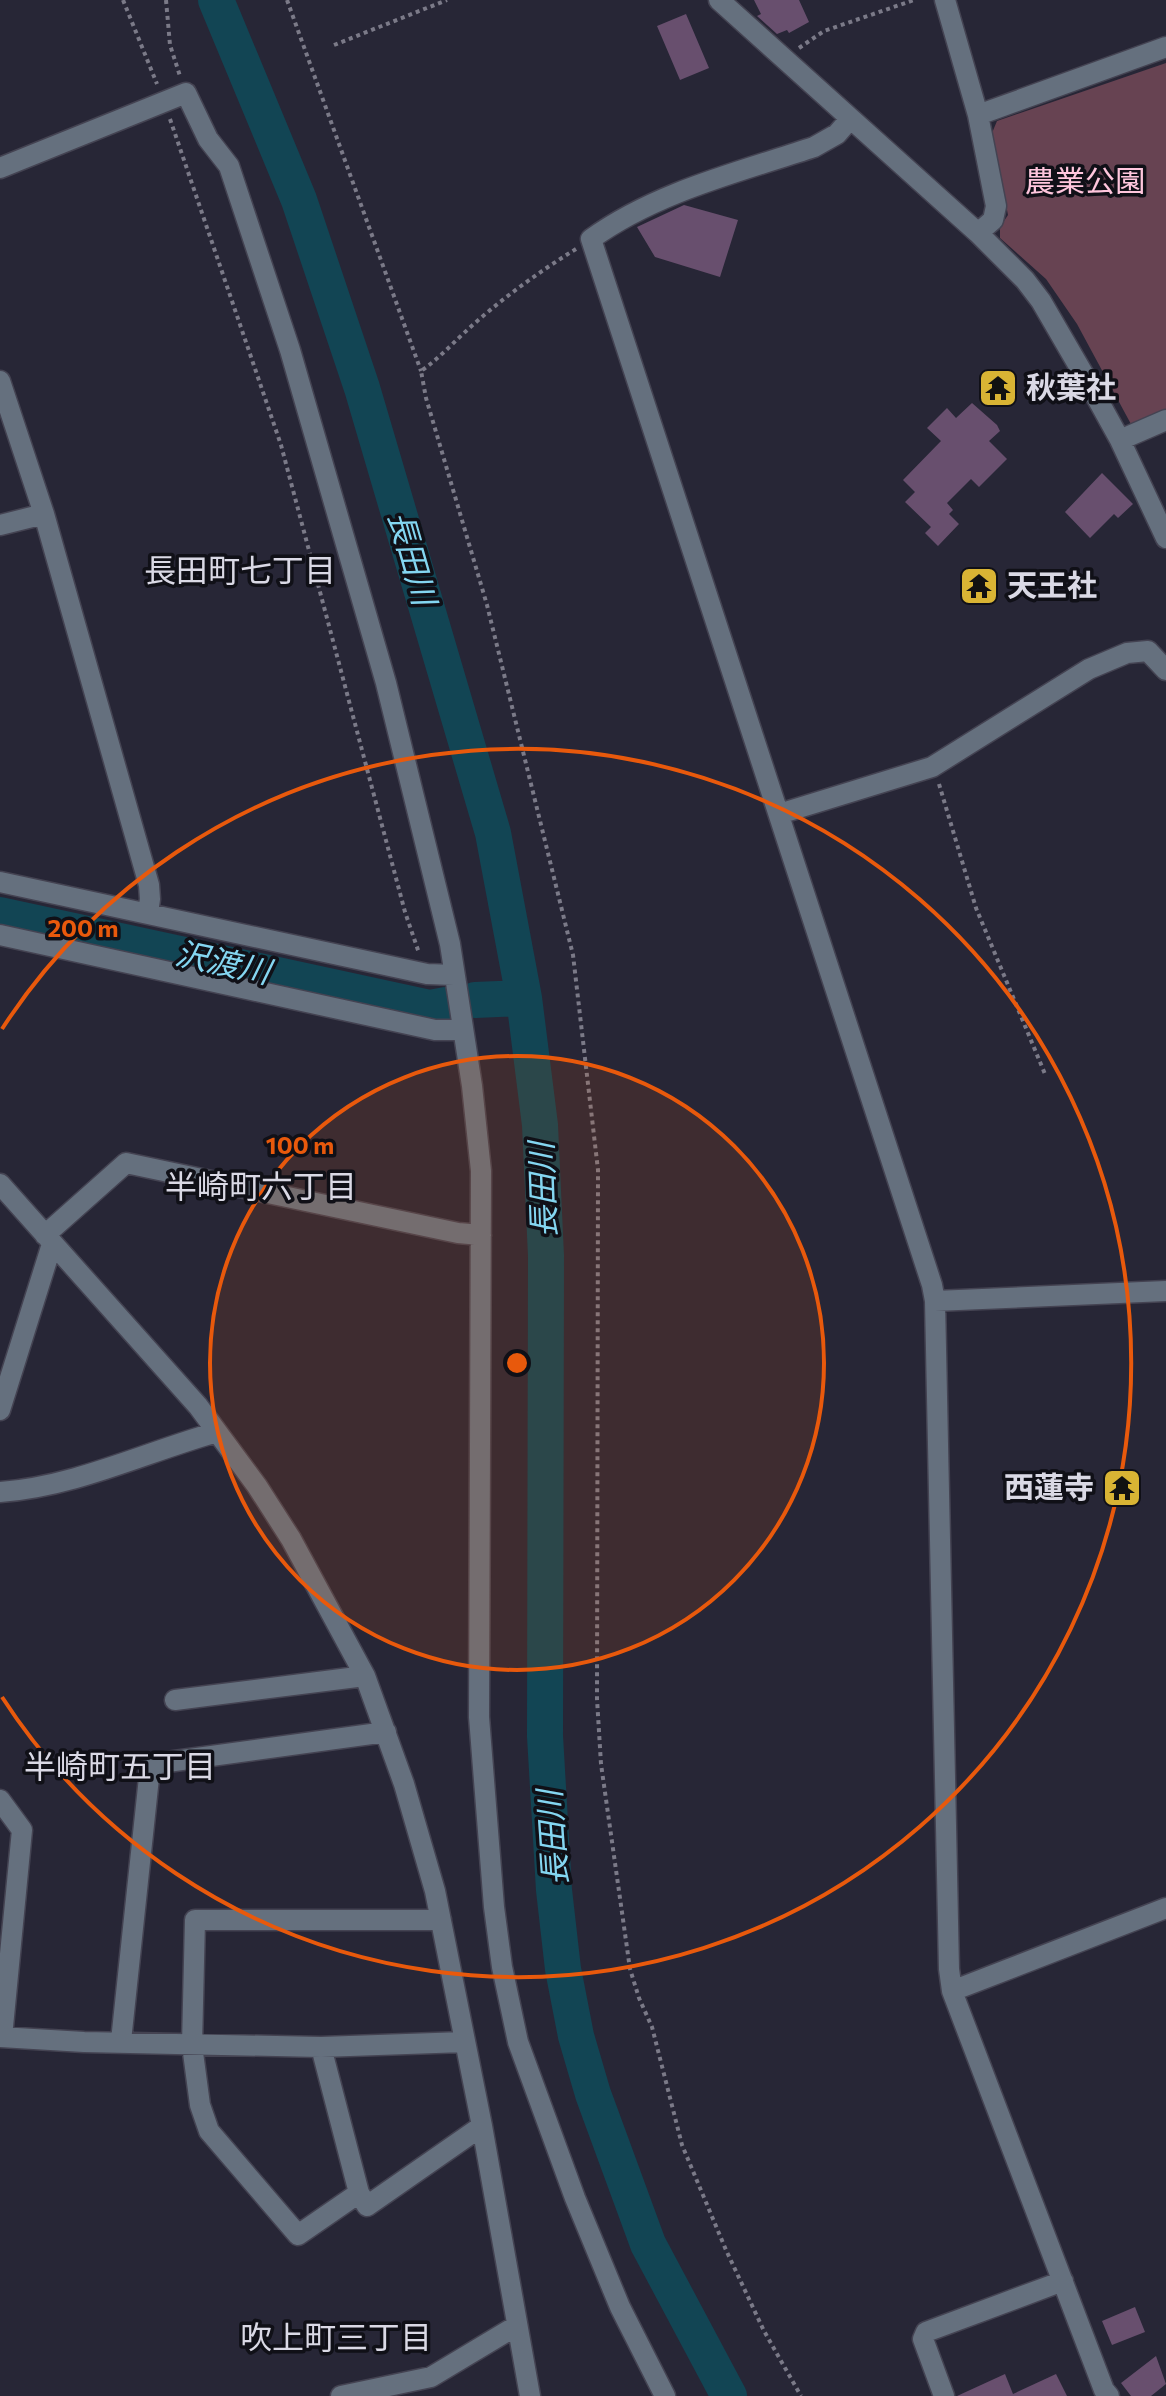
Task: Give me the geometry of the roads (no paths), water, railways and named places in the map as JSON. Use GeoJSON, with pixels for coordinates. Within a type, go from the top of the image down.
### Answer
{"type":"FeatureCollection","features":[{"type":"Feature","properties":{"kind":"street"},"geometry":{"type":"LineString","coordinates":[[719,0],[1003,256],[1041,301],[1120,440],[1166,538]]}},
{"type":"Feature","properties":{"kind":"street"},"geometry":{"type":"LineString","coordinates":[[945,0],[978,115],[996,206],[993,220],[978,233]]}},
{"type":"Feature","properties":{"kind":"street"},"geometry":{"type":"LineString","coordinates":[[978,115],[1166,47]]}},
{"type":"Feature","properties":{"kind":"street"},"geometry":{"type":"LineString","coordinates":[[0,168],[186,93],[208,139],[229,166],[290,350],[386,683],[435,874],[454,975],[481,1171],[479,1717],[494,1907],[502,1967],[518,2042],[570,2184],[620,2307],[665,2396]]}},
{"type":"Feature","properties":{"kind":"street"},"geometry":{"type":"LineString","coordinates":[[850,119],[837,134],[814,147],[662,200],[614,223],[591,239],[935,1301],[949,1969],[952,1991],[1104,2390],[1109,2396]]}},
{"type":"Feature","properties":{"kind":"street"},"geometry":{"type":"LineString","coordinates":[[0,381],[44,514],[149,885],[148,913]]}},
{"type":"Feature","properties":{"kind":"street"},"geometry":{"type":"LineString","coordinates":[[1120,440],[1166,420]]}},
{"type":"Feature","properties":{"kind":"street"},"geometry":{"type":"LineString","coordinates":[[0,525],[44,514]]}},
{"type":"Feature","properties":{"kind":"street"},"geometry":{"type":"LineString","coordinates":[[779,814],[932,767],[1089,669],[1127,653],[1148,651],[1166,670]]}},
{"type":"Feature","properties":{"kind":"street"},"geometry":{"type":"LineString","coordinates":[[0,882],[427,974],[454,975]]}},
{"type":"Feature","properties":{"kind":"street"},"geometry":{"type":"LineString","coordinates":[[0,935],[435,1030],[462,1030]]}},
{"type":"Feature","properties":{"kind":"street"},"geometry":{"type":"LineString","coordinates":[[0,1410],[49,1240],[126,1163],[458,1233],[481,1235]]}},
{"type":"Feature","properties":{"kind":"street"},"geometry":{"type":"LineString","coordinates":[[0,1184],[198,1406],[291,1539],[365,1676],[426,1860],[441,1920],[482,2126],[530,2396]]}},
{"type":"Feature","properties":{"kind":"street"},"geometry":{"type":"LineString","coordinates":[[935,1301],[1166,1291]]}},
{"type":"Feature","properties":{"kind":"street"},"geometry":{"type":"LineString","coordinates":[[0,1492],[26,1490],[69,1480],[217,1432]]}},
{"type":"Feature","properties":{"kind":"street"},"geometry":{"type":"LineString","coordinates":[[175,1700],[365,1676]]}},
{"type":"Feature","properties":{"kind":"street"},"geometry":{"type":"LineString","coordinates":[[121,2041],[150,1768],[160,1763],[386,1732]]}},
{"type":"Feature","properties":{"kind":"street"},"geometry":{"type":"LineString","coordinates":[[0,1800],[20,1823],[22,1830],[1,2037],[321,2047],[464,2042]]}},
{"type":"Feature","properties":{"kind":"street"},"geometry":{"type":"LineString","coordinates":[[952,1991],[1166,1908]]}},
{"type":"Feature","properties":{"kind":"street"},"geometry":{"type":"LineString","coordinates":[[359,2193],[298,2235],[209,2131],[200,2105],[192,2045],[195,1920],[441,1920]]}},
{"type":"Feature","properties":{"kind":"street"},"geometry":{"type":"LineString","coordinates":[[321,2047],[359,2193],[367,2206],[482,2126]]}},
{"type":"Feature","properties":{"kind":"street"},"geometry":{"type":"LineString","coordinates":[[944,2396],[923,2339],[926,2332],[1063,2281]]}},
{"type":"Feature","properties":{"kind":"street"},"geometry":{"type":"LineString","coordinates":[[341,2396],[431,2377],[516,2326]]}},
{"type":"Feature","properties":{"kind":"waterway","name":"長田川"},"geometry":{"type":"LineString","coordinates":[[216,0],[299,200],[362,388],[493,833],[524,998],[540,1125],[546,1256],[545,1736],[554,1890],[563,1969],[576,2036],[593,2094],[648,2244],[729,2396]]}},
{"type":"Feature","properties":{"kind":"waterway","name":"沢渡川"},"geometry":{"type":"LineString","coordinates":[[0,915],[430,1008],[446,1005]]}},
{"type":"Feature","properties":{"kind":"waterway","name":"沢渡川"},"geometry":{"type":"LineString","coordinates":[[475,1000],[524,998]]}},
{"type":"Feature","properties":{"kind":"place","name":"秋葉社"},"geometry":{"type":"Point","coordinates":[998,388]}},
{"type":"Feature","properties":{"kind":"place","name":"天王社"},"geometry":{"type":"Point","coordinates":[979,586]}},
{"type":"Feature","properties":{"kind":"place","name":"西蓮寺"},"geometry":{"type":"Point","coordinates":[1122,1488]}},
{"type":"Feature","properties":{"kind":"district","name":"長田町七丁目"},"geometry":{"type":"Point","coordinates":[240,571]}},
{"type":"Feature","properties":{"kind":"district","name":"半崎町六丁目"},"geometry":{"type":"Point","coordinates":[261,1187]}},
{"type":"Feature","properties":{"kind":"district","name":"半崎町五丁目"},"geometry":{"type":"Point","coordinates":[120,1767]}},
{"type":"Feature","properties":{"kind":"district","name":"吹上町三丁目"},"geometry":{"type":"Point","coordinates":[336,2338]}},
{"type":"Feature","properties":{"kind":"park label","name":"農業公園"},"geometry":{"type":"Point","coordinates":[1085,182]}}]}
